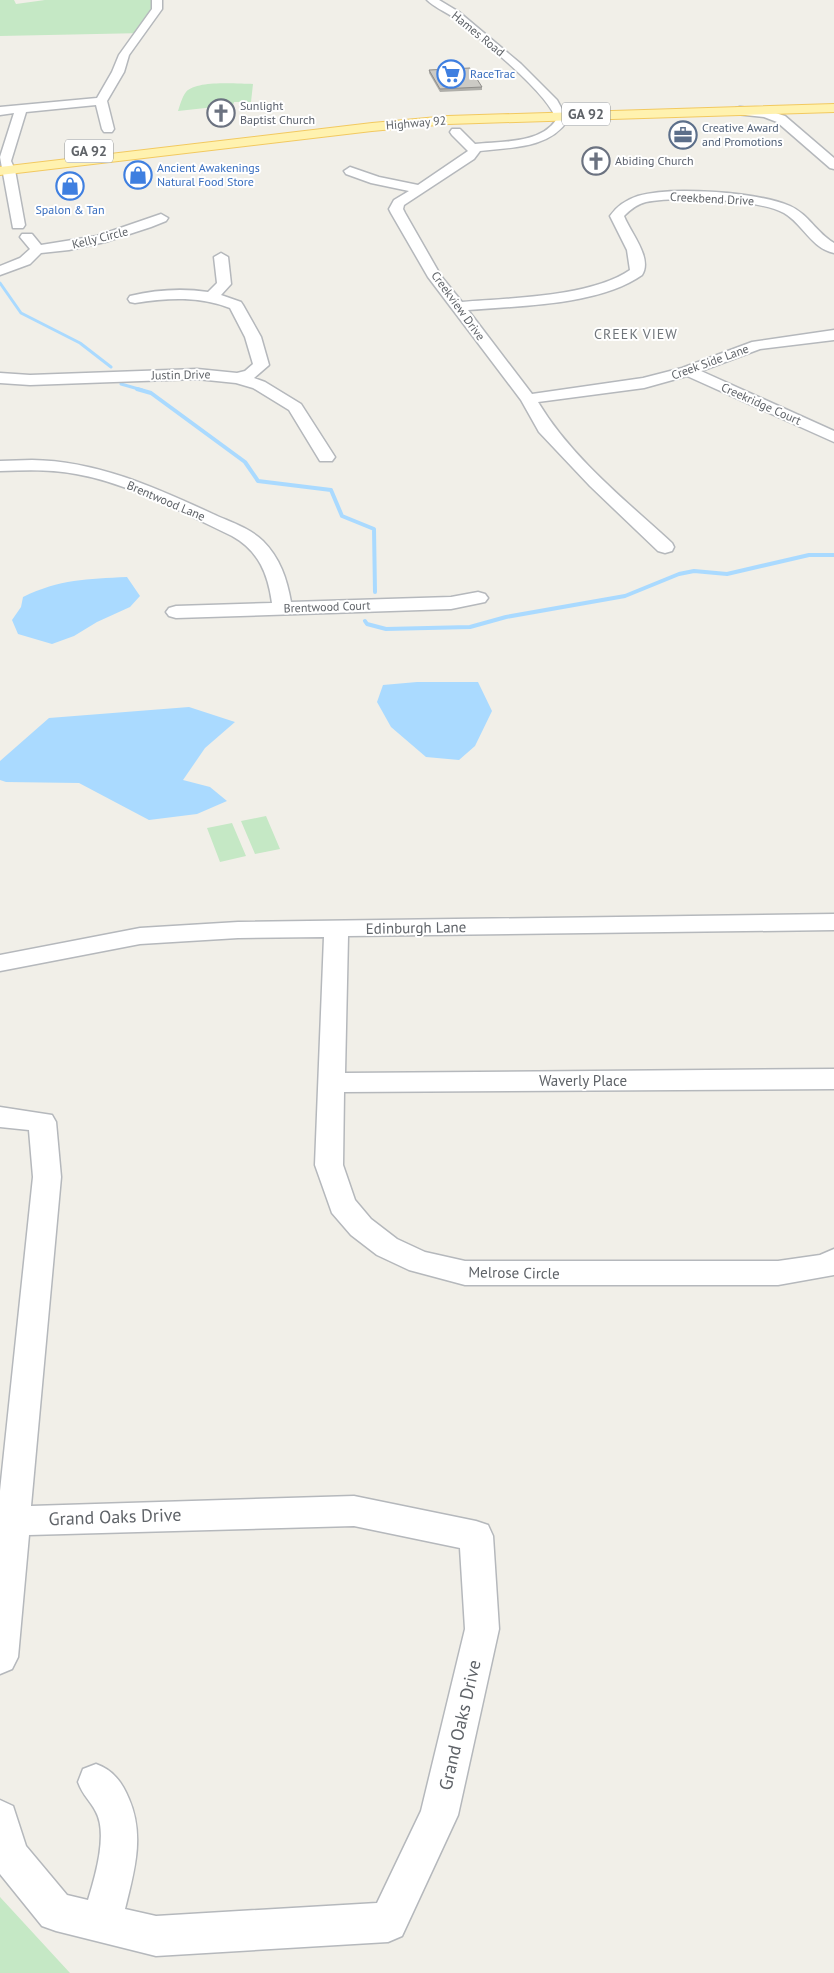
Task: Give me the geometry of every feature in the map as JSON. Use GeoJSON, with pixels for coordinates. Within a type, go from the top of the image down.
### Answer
{"type":"FeatureCollection","features":[{"type":"Feature","properties":{"kind":"main road","name":"Highway 92"},"geometry":{"type":"LineString","coordinates":[[4,167],[413,122],[505,116],[547,104],[576,106],[833,106]]}},
{"type":"Feature","properties":{"kind":"main road","name":"Highway 92"},"geometry":{"type":"LineString","coordinates":[[4,167],[40,156],[402,115],[516,108],[547,104],[744,106],[804,109],[833,106]]}},
{"type":"Feature","properties":{"kind":"main road"},"geometry":{"type":"LineString","coordinates":[[516,108],[547,104]]}},
{"type":"Feature","properties":{"kind":"main road"},"geometry":{"type":"LineString","coordinates":[[413,122],[456,115],[537,111],[547,104]]}},
{"type":"Feature","properties":{"kind":"main road"},"geometry":{"type":"LineString","coordinates":[[505,116],[542,121],[554,131]]}},
{"type":"Feature","properties":{"kind":"street"},"geometry":{"type":"LineString","coordinates":[[108,129],[101,101],[118,72],[124,55],[156,9],[157,0]]}},
{"type":"Feature","properties":{"kind":"street","name":"Hames Road"},"geometry":{"type":"LineString","coordinates":[[432,0],[455,14],[512,61],[547,104]]}},
{"type":"Feature","properties":{"kind":"street"},"geometry":{"type":"LineString","coordinates":[[0,111],[101,101]]}},
{"type":"Feature","properties":{"kind":"street"},"geometry":{"type":"LineString","coordinates":[[456,132],[472,148],[525,142],[544,137],[554,131],[560,123],[547,104]]}},
{"type":"Feature","properties":{"kind":"street"},"geometry":{"type":"LineString","coordinates":[[744,106],[781,119],[834,164]]}},
{"type":"Feature","properties":{"kind":"street"},"geometry":{"type":"LineString","coordinates":[[0,271],[24,263],[34,255],[37,249],[18,225],[4,167],[21,109]]}},
{"type":"Feature","properties":{"kind":"street"},"geometry":{"type":"LineString","coordinates":[[781,119],[784,114],[804,109]]}},
{"type":"Feature","properties":{"kind":"street","name":"Creekview Drive"},"geometry":{"type":"LineString","coordinates":[[472,148],[474,152],[470,156],[399,203],[396,209],[430,269],[557,442],[665,547]]}},
{"type":"Feature","properties":{"kind":"street"},"geometry":{"type":"LineString","coordinates":[[350,171],[376,180],[420,189]]}},
{"type":"Feature","properties":{"kind":"street","name":"Creekbend Drive"},"geometry":{"type":"LineString","coordinates":[[457,307],[578,294],[607,288],[626,281],[637,272],[639,262],[621,228],[617,216],[626,206],[660,196],[690,196],[774,205],[794,213],[816,237],[834,249]]}},
{"type":"Feature","properties":{"kind":"street"},"geometry":{"type":"LineString","coordinates":[[0,216],[18,225]]}},
{"type":"Feature","properties":{"kind":"street","name":"Kelly Circle"},"geometry":{"type":"LineString","coordinates":[[37,249],[80,245],[134,230],[162,218]]}},
{"type":"Feature","properties":{"kind":"street"},"geometry":{"type":"LineString","coordinates":[[211,297],[224,284],[222,257]]}},
{"type":"Feature","properties":{"kind":"street"},"geometry":{"type":"LineString","coordinates":[[135,299],[182,292],[211,297],[236,305],[253,337],[261,365],[251,374],[238,378]]}},
{"type":"Feature","properties":{"kind":"street","name":"Creek Side Lane"},"geometry":{"type":"LineString","coordinates":[[528,400],[644,383],[688,371],[757,345],[834,335]]}},
{"type":"Feature","properties":{"kind":"street","name":"Creekridge Court"},"geometry":{"type":"LineString","coordinates":[[688,371],[834,437]]}},
{"type":"Feature","properties":{"kind":"street","name":"Justin Drive"},"geometry":{"type":"LineString","coordinates":[[0,378],[30,380],[197,374],[238,378],[259,385],[296,407],[326,457]]}},
{"type":"Feature","properties":{"kind":"street","name":"Brentwood Lane"},"geometry":{"type":"LineString","coordinates":[[0,466],[49,466],[83,470],[113,478],[235,531],[256,544],[268,558],[278,580],[282,609]]}},
{"type":"Feature","properties":{"kind":"street","name":"Brentwood Court"},"geometry":{"type":"LineString","coordinates":[[176,612],[450,603],[478,598]]}},
{"type":"Feature","properties":{"kind":"street","name":"Edinburgh Lane"},"geometry":{"type":"LineString","coordinates":[[0,963],[140,936],[238,930],[834,922]]}},
{"type":"Feature","properties":{"kind":"street","name":"Melrose Circle"},"geometry":{"type":"LineString","coordinates":[[336,929],[329,1165],[342,1205],[361,1226],[387,1247],[419,1262],[465,1274],[778,1273],[826,1266],[834,1261]]}},
{"type":"Feature","properties":{"kind":"street","name":"Waverly Place"},"geometry":{"type":"LineString","coordinates":[[331,1083],[834,1079]]}},
{"type":"Feature","properties":{"kind":"street"},"geometry":{"type":"LineString","coordinates":[[0,1117],[42,1122],[47,1177],[0,1657]]}},
{"type":"Feature","properties":{"kind":"street","name":"Grand Oaks Drive"},"geometry":{"type":"LineString","coordinates":[[0,1819],[10,1856],[56,1912],[156,1936],[388,1922],[439,1815],[482,1629],[476,1536],[354,1511],[13,1521]]}},
{"type":"Feature","properties":{"kind":"street"},"geometry":{"type":"LineString","coordinates":[[96,1782],[114,1805],[120,1829],[118,1858],[102,1923]]}},
{"type":"Feature","properties":{"kind":"green space"},"geometry":{"type":"Polygon","coordinates":[[[0,0],[14,0],[16,4],[45,0],[154,0],[150,22],[145,33],[0,36],[0,0]]]}},
{"type":"Feature","properties":{"kind":"green space"},"geometry":{"type":"Polygon","coordinates":[[[208,84],[253,84],[251,102],[234,102],[233,105],[178,111],[186,92],[191,88],[208,84]]]}},
{"type":"Feature","properties":{"kind":"green space"},"geometry":{"type":"Polygon","coordinates":[[[266,816],[280,849],[255,854],[241,821],[266,816]]]}},
{"type":"Feature","properties":{"kind":"green space"},"geometry":{"type":"Polygon","coordinates":[[[232,823],[246,856],[220,862],[207,828],[232,823]]]}},
{"type":"Feature","properties":{"kind":"green space"},"geometry":{"type":"Polygon","coordinates":[[[0,1897],[70,1973],[0,1973],[0,1897]]]}},
{"type":"Feature","properties":{"kind":"water"},"geometry":{"type":"Polygon","coordinates":[[[127,577],[140,596],[130,607],[97,622],[74,636],[52,644],[18,634],[12,620],[21,607],[23,597],[62,583],[86,579],[127,577]]]}},
{"type":"Feature","properties":{"kind":"water"},"geometry":{"type":"Polygon","coordinates":[[[417,682],[478,682],[492,711],[475,746],[459,760],[426,757],[391,727],[377,702],[383,685],[417,682]]]}},
{"type":"Feature","properties":{"kind":"water"},"geometry":{"type":"Polygon","coordinates":[[[189,707],[235,722],[205,748],[183,780],[210,787],[227,801],[197,814],[149,820],[79,783],[6,782],[0,780],[0,761],[49,718],[189,707]]]}},
{"type":"Feature","properties":{"kind":"building"},"geometry":{"type":"Polygon","coordinates":[[[470,68],[482,87],[440,89],[429,70],[470,68]]]}},
{"type":"Feature","properties":{"kind":"waterway"},"geometry":{"type":"LineString","coordinates":[[0,283],[21,313],[80,343],[111,367]]}},
{"type":"Feature","properties":{"kind":"waterway"},"geometry":{"type":"LineString","coordinates":[[121,384],[142,390]]}},
{"type":"Feature","properties":{"kind":"waterway"},"geometry":{"type":"LineString","coordinates":[[137,389],[151,393],[245,462],[258,481],[331,490],[342,516],[374,529],[375,592]]}},
{"type":"Feature","properties":{"kind":"waterway"},"geometry":{"type":"LineString","coordinates":[[365,621],[367,624],[386,629],[470,627],[506,617],[625,596],[679,574],[694,571],[727,574],[809,555],[834,555]]}},
{"type":"Feature","properties":{"kind":"place","name":"RaceTrac"},"geometry":{"type":"Point","coordinates":[451,74]}},
{"type":"Feature","properties":{"kind":"place","name":"Sunlight Baptist Church"},"geometry":{"type":"Point","coordinates":[221,113]}},
{"type":"Feature","properties":{"kind":"place","name":"Creative Award and Promotions"},"geometry":{"type":"Point","coordinates":[683,135]}},
{"type":"Feature","properties":{"kind":"place","name":"Abiding Church"},"geometry":{"type":"Point","coordinates":[596,161]}},
{"type":"Feature","properties":{"kind":"place","name":"Ancient Awakenings Natural Food Store"},"geometry":{"type":"Point","coordinates":[138,175]}},
{"type":"Feature","properties":{"kind":"place","name":"Spalon & Tan"},"geometry":{"type":"Point","coordinates":[70,186]}},
{"type":"Feature","properties":{"kind":"district","name":"CREEK VIEW"},"geometry":{"type":"Point","coordinates":[636,334]}}]}
